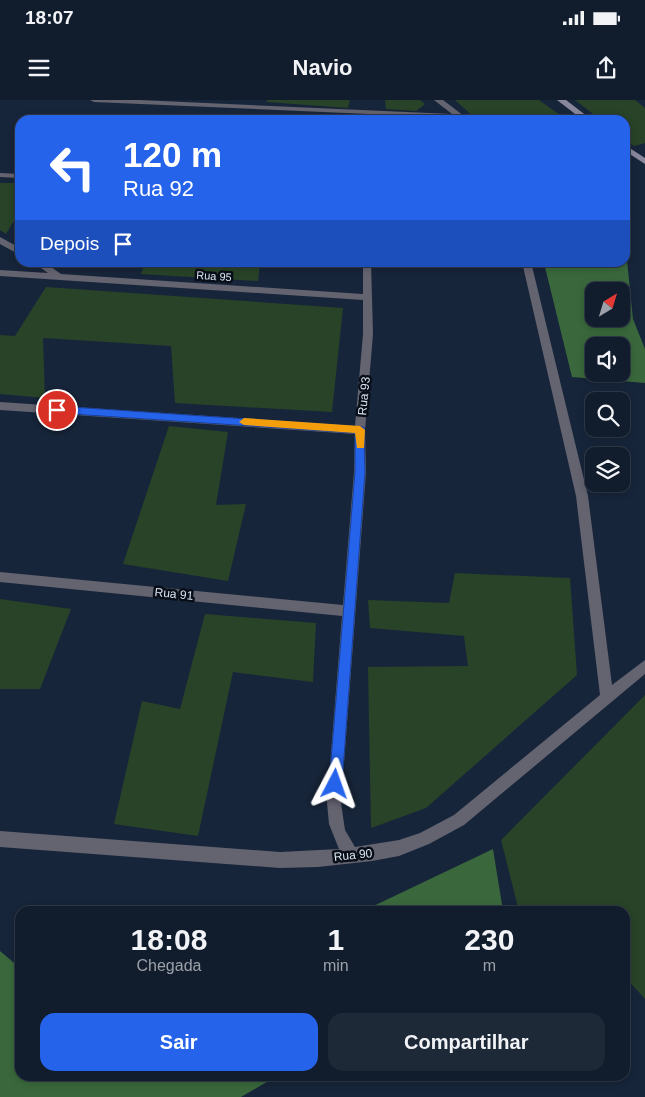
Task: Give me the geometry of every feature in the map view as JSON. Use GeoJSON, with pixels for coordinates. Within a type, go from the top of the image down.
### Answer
{"type":"FeatureCollection","features":[{"type":"Feature","properties":{"kind":"main road"},"geometry":{"type":"LineString","coordinates":[[562,100],[582,115]]}},
{"type":"Feature","properties":{"kind":"main road"},"geometry":{"type":"LineString","coordinates":[[630,151],[645,162]]}},
{"type":"Feature","properties":{"kind":"street"},"geometry":{"type":"LineString","coordinates":[[94,100],[387,115]]}},
{"type":"Feature","properties":{"kind":"street"},"geometry":{"type":"LineString","coordinates":[[438,100],[458,115]]}},
{"type":"Feature","properties":{"kind":"street"},"geometry":{"type":"LineString","coordinates":[[0,175],[15,176]]}},
{"type":"Feature","properties":{"kind":"street"},"geometry":{"type":"LineString","coordinates":[[0,240],[15,249]]}},
{"type":"Feature","properties":{"kind":"street"},"geometry":{"type":"LineString","coordinates":[[44,267],[60,278]]}},
{"type":"Feature","properties":{"kind":"street","name":"Rua 93"},"geometry":{"type":"LineString","coordinates":[[350,854],[338,835],[334,819],[334,803],[360,472],[360,430],[368,334],[367,267]]}},
{"type":"Feature","properties":{"kind":"street"},"geometry":{"type":"LineString","coordinates":[[527,267],[582,496],[607,698]]}},
{"type":"Feature","properties":{"kind":"street","name":"Rua 95"},"geometry":{"type":"LineString","coordinates":[[0,273],[366,297]]}},
{"type":"Feature","properties":{"kind":"street"},"geometry":{"type":"LineString","coordinates":[[0,406],[360,430]]}},
{"type":"Feature","properties":{"kind":"street","name":"Rua 91"},"geometry":{"type":"LineString","coordinates":[[0,577],[349,612]]}},
{"type":"Feature","properties":{"kind":"street","name":"Rua 90"},"geometry":{"type":"LineString","coordinates":[[0,839],[280,860],[318,859],[399,848],[424,839],[458,820],[645,666]]}},
{"type":"Feature","properties":{"kind":"green space"},"geometry":{"type":"Polygon","coordinates":[[[267,100],[350,100],[348,108],[267,102],[267,100]]]}},
{"type":"Feature","properties":{"kind":"green space"},"geometry":{"type":"Polygon","coordinates":[[[385,100],[420,100],[425,104],[416,111],[386,109],[385,100]]]}},
{"type":"Feature","properties":{"kind":"green space"},"geometry":{"type":"Polygon","coordinates":[[[455,100],[539,100],[560,115],[472,115],[455,100]]]}},
{"type":"Feature","properties":{"kind":"green space"},"geometry":{"type":"Polygon","coordinates":[[[575,100],[635,100],[645,108],[645,143],[634,146],[630,143],[630,115],[594,115],[575,100]]]}},
{"type":"Feature","properties":{"kind":"green space"},"geometry":{"type":"Polygon","coordinates":[[[0,183],[15,183],[15,219],[6,234],[0,230],[0,183]]]}},
{"type":"Feature","properties":{"kind":"green space"},"geometry":{"type":"Polygon","coordinates":[[[143,267],[260,267],[258,281],[141,274],[143,267]]]}},
{"type":"Feature","properties":{"kind":"green space"},"geometry":{"type":"Polygon","coordinates":[[[545,267],[628,267],[629,282],[585,282],[585,328],[630,328],[630,290],[633,319],[645,349],[645,383],[630,382],[630,337],[585,337],[585,378],[572,377],[545,267]]]}},
{"type":"Feature","properties":{"kind":"green space"},"geometry":{"type":"Polygon","coordinates":[[[46,287],[343,308],[332,412],[175,403],[171,346],[43,338],[45,398],[0,394],[0,335],[15,336],[46,287]]]}},
{"type":"Feature","properties":{"kind":"green space"},"geometry":{"type":"Polygon","coordinates":[[[169,426],[228,432],[216,505],[246,504],[228,581],[123,564],[169,426]]]}},
{"type":"Feature","properties":{"kind":"green space"},"geometry":{"type":"Polygon","coordinates":[[[455,573],[570,578],[577,675],[426,808],[371,828],[368,667],[468,666],[464,636],[370,628],[368,600],[449,603],[455,573]]]}},
{"type":"Feature","properties":{"kind":"green space"},"geometry":{"type":"Polygon","coordinates":[[[0,599],[71,609],[40,689],[0,689],[0,599]]]}},
{"type":"Feature","properties":{"kind":"green space"},"geometry":{"type":"Polygon","coordinates":[[[205,614],[316,623],[313,682],[233,672],[198,836],[114,824],[142,701],[180,709],[205,614]]]}},
{"type":"Feature","properties":{"kind":"green space"},"geometry":{"type":"Polygon","coordinates":[[[645,695],[645,999],[630,982],[630,906],[518,906],[501,840],[645,695]]]}},
{"type":"Feature","properties":{"kind":"green space"},"geometry":{"type":"Polygon","coordinates":[[[493,849],[502,906],[373,906],[493,849]]]}},
{"type":"Feature","properties":{"kind":"green space"},"geometry":{"type":"Polygon","coordinates":[[[0,951],[15,964],[15,1081],[268,1081],[241,1097],[0,1097],[0,951]]]}},
{"type":"Feature","properties":{"kind":"slow traffic"},"geometry":{"type":"LineString","coordinates":[[244,422],[360,430],[360,445]]}},
{"type":"Feature","properties":{"kind":"route"},"geometry":{"type":"LineString","coordinates":[[57,410],[360,430],[360,472],[335,784]]}}]}
